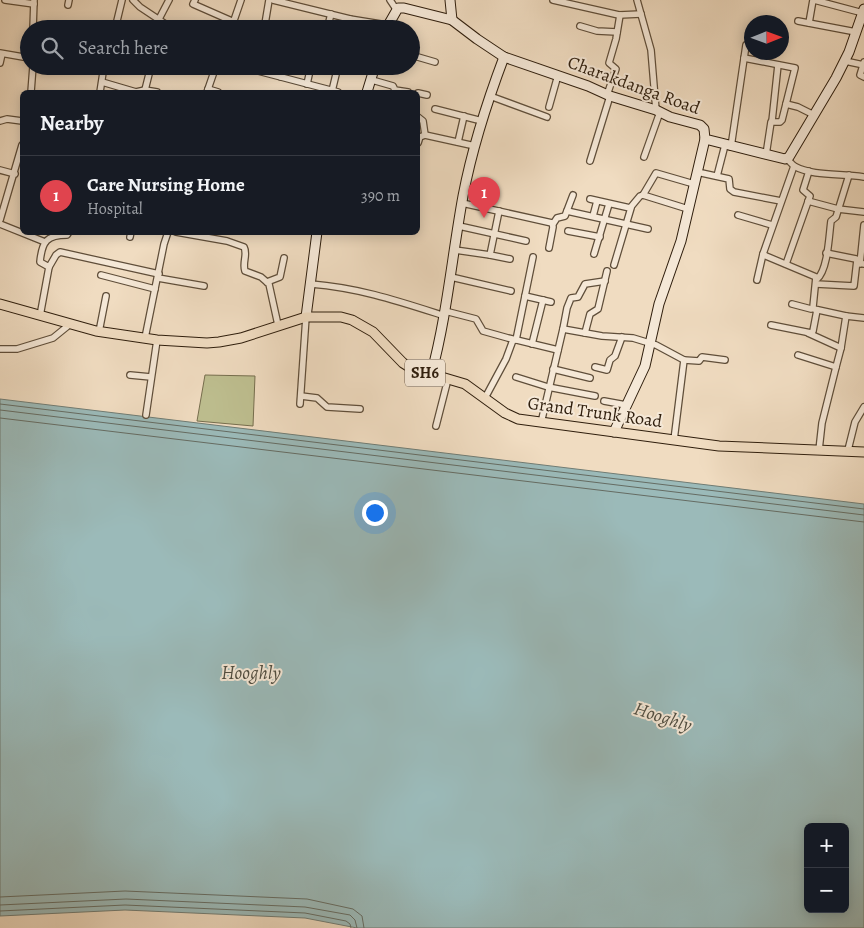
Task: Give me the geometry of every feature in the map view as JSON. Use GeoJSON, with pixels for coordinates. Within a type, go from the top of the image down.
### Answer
{"type":"FeatureCollection","features":[{"type":"Feature","properties":{"kind":"main road","name":"Grand Trunk Road"},"geometry":{"type":"LineString","coordinates":[[0,304],[99,332],[157,340],[219,342],[241,338],[306,317],[332,316],[352,320],[372,332],[403,363],[411,368],[471,387],[510,416],[541,423],[719,446],[864,452]]}},
{"type":"Feature","properties":{"kind":"street"},"geometry":{"type":"LineString","coordinates":[[5,0],[34,2],[33,20]]}},
{"type":"Feature","properties":{"kind":"street"},"geometry":{"type":"LineString","coordinates":[[117,20],[122,0]]}},
{"type":"Feature","properties":{"kind":"street"},"geometry":{"type":"LineString","coordinates":[[133,0],[160,20]]}},
{"type":"Feature","properties":{"kind":"street"},"geometry":{"type":"LineString","coordinates":[[161,20],[169,0]]}},
{"type":"Feature","properties":{"kind":"street"},"geometry":{"type":"LineString","coordinates":[[235,20],[241,0]]}},
{"type":"Feature","properties":{"kind":"street"},"geometry":{"type":"LineString","coordinates":[[266,20],[271,0],[355,20]]}},
{"type":"Feature","properties":{"kind":"street"},"geometry":{"type":"LineString","coordinates":[[390,0],[396,9]]}},
{"type":"Feature","properties":{"kind":"street"},"geometry":{"type":"LineString","coordinates":[[396,9],[404,8],[452,20],[450,0]]}},
{"type":"Feature","properties":{"kind":"street"},"geometry":{"type":"LineString","coordinates":[[553,0],[620,15],[640,14]]}},
{"type":"Feature","properties":{"kind":"street"},"geometry":{"type":"LineString","coordinates":[[637,0],[651,50],[658,111],[644,157]]}},
{"type":"Feature","properties":{"kind":"street"},"geometry":{"type":"LineString","coordinates":[[756,280],[772,225],[781,202],[790,162],[845,61],[860,29],[863,11],[813,0],[809,23]]}},
{"type":"Feature","properties":{"kind":"street"},"geometry":{"type":"LineString","coordinates":[[192,1],[230,20]]}},
{"type":"Feature","properties":{"kind":"street"},"geometry":{"type":"LineString","coordinates":[[390,20],[396,9]]}},
{"type":"Feature","properties":{"kind":"street"},"geometry":{"type":"LineString","coordinates":[[329,20],[331,14]]}},
{"type":"Feature","properties":{"kind":"street"},"geometry":{"type":"LineString","coordinates":[[590,161],[616,69],[609,63],[620,15]]}},
{"type":"Feature","properties":{"kind":"street","name":"Charakdanga Road"},"geometry":{"type":"LineString","coordinates":[[452,20],[476,39],[504,57],[588,86],[608,96],[700,125],[704,129],[704,139],[790,162]]}},
{"type":"Feature","properties":{"kind":"street"},"geometry":{"type":"LineString","coordinates":[[798,21],[860,29]]}},
{"type":"Feature","properties":{"kind":"street"},"geometry":{"type":"LineString","coordinates":[[580,26],[600,31],[617,32]]}},
{"type":"Feature","properties":{"kind":"street"},"geometry":{"type":"LineString","coordinates":[[0,64],[1,54],[20,57]]}},
{"type":"Feature","properties":{"kind":"street"},"geometry":{"type":"LineString","coordinates":[[431,375],[445,314],[462,203],[475,146],[504,57]]}},
{"type":"Feature","properties":{"kind":"street"},"geometry":{"type":"LineString","coordinates":[[420,58],[435,62]]}},
{"type":"Feature","properties":{"kind":"street"},"geometry":{"type":"LineString","coordinates":[[717,176],[728,146],[744,58]]}},
{"type":"Feature","properties":{"kind":"street"},"geometry":{"type":"LineString","coordinates":[[755,60],[795,68],[781,122],[772,121]]}},
{"type":"Feature","properties":{"kind":"street"},"geometry":{"type":"LineString","coordinates":[[845,61],[864,64],[860,75],[864,77]]}},
{"type":"Feature","properties":{"kind":"street"},"geometry":{"type":"LineString","coordinates":[[766,155],[772,121],[778,64]]}},
{"type":"Feature","properties":{"kind":"street"},"geometry":{"type":"LineString","coordinates":[[31,90],[32,75]]}},
{"type":"Feature","properties":{"kind":"street"},"geometry":{"type":"LineString","coordinates":[[100,90],[103,75]]}},
{"type":"Feature","properties":{"kind":"street"},"geometry":{"type":"LineString","coordinates":[[145,90],[148,75]]}},
{"type":"Feature","properties":{"kind":"street"},"geometry":{"type":"LineString","coordinates":[[208,90],[213,75]]}},
{"type":"Feature","properties":{"kind":"street"},"geometry":{"type":"LineString","coordinates":[[273,75],[328,90]]}},
{"type":"Feature","properties":{"kind":"street"},"geometry":{"type":"LineString","coordinates":[[307,84],[309,75]]}},
{"type":"Feature","properties":{"kind":"street"},"geometry":{"type":"LineString","coordinates":[[335,90],[337,75]]}},
{"type":"Feature","properties":{"kind":"street"},"geometry":{"type":"LineString","coordinates":[[368,90],[373,75]]}},
{"type":"Feature","properties":{"kind":"street"},"geometry":{"type":"LineString","coordinates":[[549,107],[558,75]]}},
{"type":"Feature","properties":{"kind":"street"},"geometry":{"type":"LineString","coordinates":[[372,80],[393,86],[395,90]]}},
{"type":"Feature","properties":{"kind":"street"},"geometry":{"type":"LineString","coordinates":[[102,82],[126,90]]}},
{"type":"Feature","properties":{"kind":"street"},"geometry":{"type":"LineString","coordinates":[[420,94],[427,95]]}},
{"type":"Feature","properties":{"kind":"street"},"geometry":{"type":"LineString","coordinates":[[490,96],[547,117]]}},
{"type":"Feature","properties":{"kind":"street"},"geometry":{"type":"LineString","coordinates":[[786,104],[798,107],[814,115]]}},
{"type":"Feature","properties":{"kind":"street"},"geometry":{"type":"LineString","coordinates":[[435,109],[482,121]]}},
{"type":"Feature","properties":{"kind":"street"},"geometry":{"type":"LineString","coordinates":[[458,142],[464,116]]}},
{"type":"Feature","properties":{"kind":"street"},"geometry":{"type":"LineString","coordinates":[[0,121],[8,119],[20,121]]}},
{"type":"Feature","properties":{"kind":"street"},"geometry":{"type":"LineString","coordinates":[[420,119],[423,121],[424,135]]}},
{"type":"Feature","properties":{"kind":"street"},"geometry":{"type":"LineString","coordinates":[[420,136],[424,135],[475,146]]}},
{"type":"Feature","properties":{"kind":"street"},"geometry":{"type":"LineString","coordinates":[[614,432],[643,372],[659,304],[681,241],[704,139]]}},
{"type":"Feature","properties":{"kind":"street"},"geometry":{"type":"LineString","coordinates":[[20,160],[0,222],[20,231]]}},
{"type":"Feature","properties":{"kind":"street"},"geometry":{"type":"LineString","coordinates":[[790,162],[809,171],[864,177]]}},
{"type":"Feature","properties":{"kind":"street"},"geometry":{"type":"LineString","coordinates":[[0,170],[15,174]]}},
{"type":"Feature","properties":{"kind":"street"},"geometry":{"type":"LineString","coordinates":[[786,264],[810,194],[803,190],[809,171]]}},
{"type":"Feature","properties":{"kind":"street"},"geometry":{"type":"LineString","coordinates":[[697,172],[730,179],[731,191],[781,202]]}},
{"type":"Feature","properties":{"kind":"street"},"geometry":{"type":"LineString","coordinates":[[614,265],[631,208],[640,196],[643,196],[656,173],[694,184]]}},
{"type":"Feature","properties":{"kind":"street"},"geometry":{"type":"LineString","coordinates":[[816,282],[821,276],[831,221],[836,218],[849,176]]}},
{"type":"Feature","properties":{"kind":"street"},"geometry":{"type":"LineString","coordinates":[[549,248],[553,224],[558,218],[565,216],[573,195]]}},
{"type":"Feature","properties":{"kind":"street"},"geometry":{"type":"LineString","coordinates":[[643,196],[688,209]]}},
{"type":"Feature","properties":{"kind":"street"},"geometry":{"type":"LineString","coordinates":[[593,216],[593,200],[631,208]]}},
{"type":"Feature","properties":{"kind":"street"},"geometry":{"type":"LineString","coordinates":[[808,202],[838,209],[864,212]]}},
{"type":"Feature","properties":{"kind":"street"},"geometry":{"type":"LineString","coordinates":[[462,203],[553,224]]}},
{"type":"Feature","properties":{"kind":"street"},"geometry":{"type":"LineString","coordinates":[[594,254],[609,204]]}},
{"type":"Feature","properties":{"kind":"street"},"geometry":{"type":"LineString","coordinates":[[490,255],[499,211]]}},
{"type":"Feature","properties":{"kind":"street"},"geometry":{"type":"LineString","coordinates":[[567,211],[648,229]]}},
{"type":"Feature","properties":{"kind":"street"},"geometry":{"type":"LineString","coordinates":[[738,215],[772,225]]}},
{"type":"Feature","properties":{"kind":"street"},"geometry":{"type":"LineString","coordinates":[[816,282],[853,286],[860,263],[864,225]]}},
{"type":"Feature","properties":{"kind":"street"},"geometry":{"type":"LineString","coordinates":[[459,226],[526,241]]}},
{"type":"Feature","properties":{"kind":"street"},"geometry":{"type":"LineString","coordinates":[[568,231],[600,237]]}},
{"type":"Feature","properties":{"kind":"street"},"geometry":{"type":"LineString","coordinates":[[29,235],[44,242]]}},
{"type":"Feature","properties":{"kind":"street"},"geometry":{"type":"LineString","coordinates":[[49,267],[40,262],[44,242],[56,235]]}},
{"type":"Feature","properties":{"kind":"street"},"geometry":{"type":"LineString","coordinates":[[145,338],[167,235]]}},
{"type":"Feature","properties":{"kind":"street"},"geometry":{"type":"LineString","coordinates":[[193,235],[227,241],[244,247],[246,252],[245,271],[267,282],[272,292],[278,325]]}},
{"type":"Feature","properties":{"kind":"street"},"geometry":{"type":"LineString","coordinates":[[300,404],[306,317],[317,235]]}},
{"type":"Feature","properties":{"kind":"street"},"geometry":{"type":"LineString","coordinates":[[455,250],[510,259]]}},
{"type":"Feature","properties":{"kind":"street"},"geometry":{"type":"LineString","coordinates":[[40,316],[49,267],[60,252],[204,286]]}},
{"type":"Feature","properties":{"kind":"street"},"geometry":{"type":"LineString","coordinates":[[763,254],[815,276],[815,309],[812,331],[808,334]]}},
{"type":"Feature","properties":{"kind":"street"},"geometry":{"type":"LineString","coordinates":[[826,254],[860,263]]}},
{"type":"Feature","properties":{"kind":"street"},"geometry":{"type":"LineString","coordinates":[[485,398],[514,340],[533,257]]}},
{"type":"Feature","properties":{"kind":"street"},"geometry":{"type":"LineString","coordinates":[[267,282],[280,277],[284,258]]}},
{"type":"Feature","properties":{"kind":"street"},"geometry":{"type":"LineString","coordinates":[[584,334],[590,314],[598,309],[607,271]]}},
{"type":"Feature","properties":{"kind":"street"},"geometry":{"type":"LineString","coordinates":[[101,275],[155,289]]}},
{"type":"Feature","properties":{"kind":"street"},"geometry":{"type":"LineString","coordinates":[[451,277],[511,291]]}},
{"type":"Feature","properties":{"kind":"street"},"geometry":{"type":"LineString","coordinates":[[541,423],[566,308],[570,298],[578,297],[585,284],[605,281]]}},
{"type":"Feature","properties":{"kind":"street"},"geometry":{"type":"LineString","coordinates":[[310,284],[366,292],[445,314],[476,319],[484,331],[558,350]]}},
{"type":"Feature","properties":{"kind":"street"},"geometry":{"type":"LineString","coordinates":[[99,332],[106,296]]}},
{"type":"Feature","properties":{"kind":"street"},"geometry":{"type":"LineString","coordinates":[[525,296],[551,302]]}},
{"type":"Feature","properties":{"kind":"street"},"geometry":{"type":"LineString","coordinates":[[532,344],[543,300]]}},
{"type":"Feature","properties":{"kind":"street"},"geometry":{"type":"LineString","coordinates":[[792,304],[864,318]]}},
{"type":"Feature","properties":{"kind":"street"},"geometry":{"type":"LineString","coordinates":[[820,450],[822,423],[841,348],[846,316]]}},
{"type":"Feature","properties":{"kind":"street"},"geometry":{"type":"LineString","coordinates":[[0,350],[17,349],[53,338],[69,324]]}},
{"type":"Feature","properties":{"kind":"street"},"geometry":{"type":"LineString","coordinates":[[771,325],[808,334],[841,348]]}},
{"type":"Feature","properties":{"kind":"street"},"geometry":{"type":"LineString","coordinates":[[562,329],[584,334],[622,337],[650,343],[684,360],[699,361],[702,356],[724,360]]}},
{"type":"Feature","properties":{"kind":"street"},"geometry":{"type":"LineString","coordinates":[[595,367],[607,370],[622,337]]}},
{"type":"Feature","properties":{"kind":"street"},"geometry":{"type":"LineString","coordinates":[[146,415],[157,340]]}},
{"type":"Feature","properties":{"kind":"street"},"geometry":{"type":"LineString","coordinates":[[798,355],[836,367]]}},
{"type":"Feature","properties":{"kind":"street"},"geometry":{"type":"LineString","coordinates":[[674,440],[684,360]]}},
{"type":"Feature","properties":{"kind":"street"},"geometry":{"type":"LineString","coordinates":[[553,369],[590,378]]}},
{"type":"Feature","properties":{"kind":"street"},"geometry":{"type":"LineString","coordinates":[[130,375],[151,377]]}},
{"type":"Feature","properties":{"kind":"street"},"geometry":{"type":"LineString","coordinates":[[516,377],[548,387],[595,396]]}},
{"type":"Feature","properties":{"kind":"street"},"geometry":{"type":"LineString","coordinates":[[436,426],[448,379]]}},
{"type":"Feature","properties":{"kind":"street"},"geometry":{"type":"LineString","coordinates":[[301,396],[317,398],[327,407],[360,409]]}},
{"type":"Feature","properties":{"kind":"street"},"geometry":{"type":"LineString","coordinates":[[604,400],[626,405]]}},
{"type":"Feature","properties":{"kind":"street"},"geometry":{"type":"LineString","coordinates":[[848,450],[857,417],[864,407]]}},
{"type":"Feature","properties":{"kind":"street"},"geometry":{"type":"LineString","coordinates":[[857,417],[864,419]]}},
{"type":"Feature","properties":{"kind":"green space"},"geometry":{"type":"Polygon","coordinates":[[[205,375],[255,376],[253,426],[197,421],[205,375]]]}},
{"type":"Feature","properties":{"kind":"water","name":"Hooghly"},"geometry":{"type":"Polygon","coordinates":[[[0,399],[864,504],[864,928],[357,928],[305,918],[125,910],[0,916],[0,399]]]}},
{"type":"Feature","properties":{"kind":"place","name":"Care Nursing Home"},"geometry":{"type":"Point","coordinates":[484,218]}}]}
